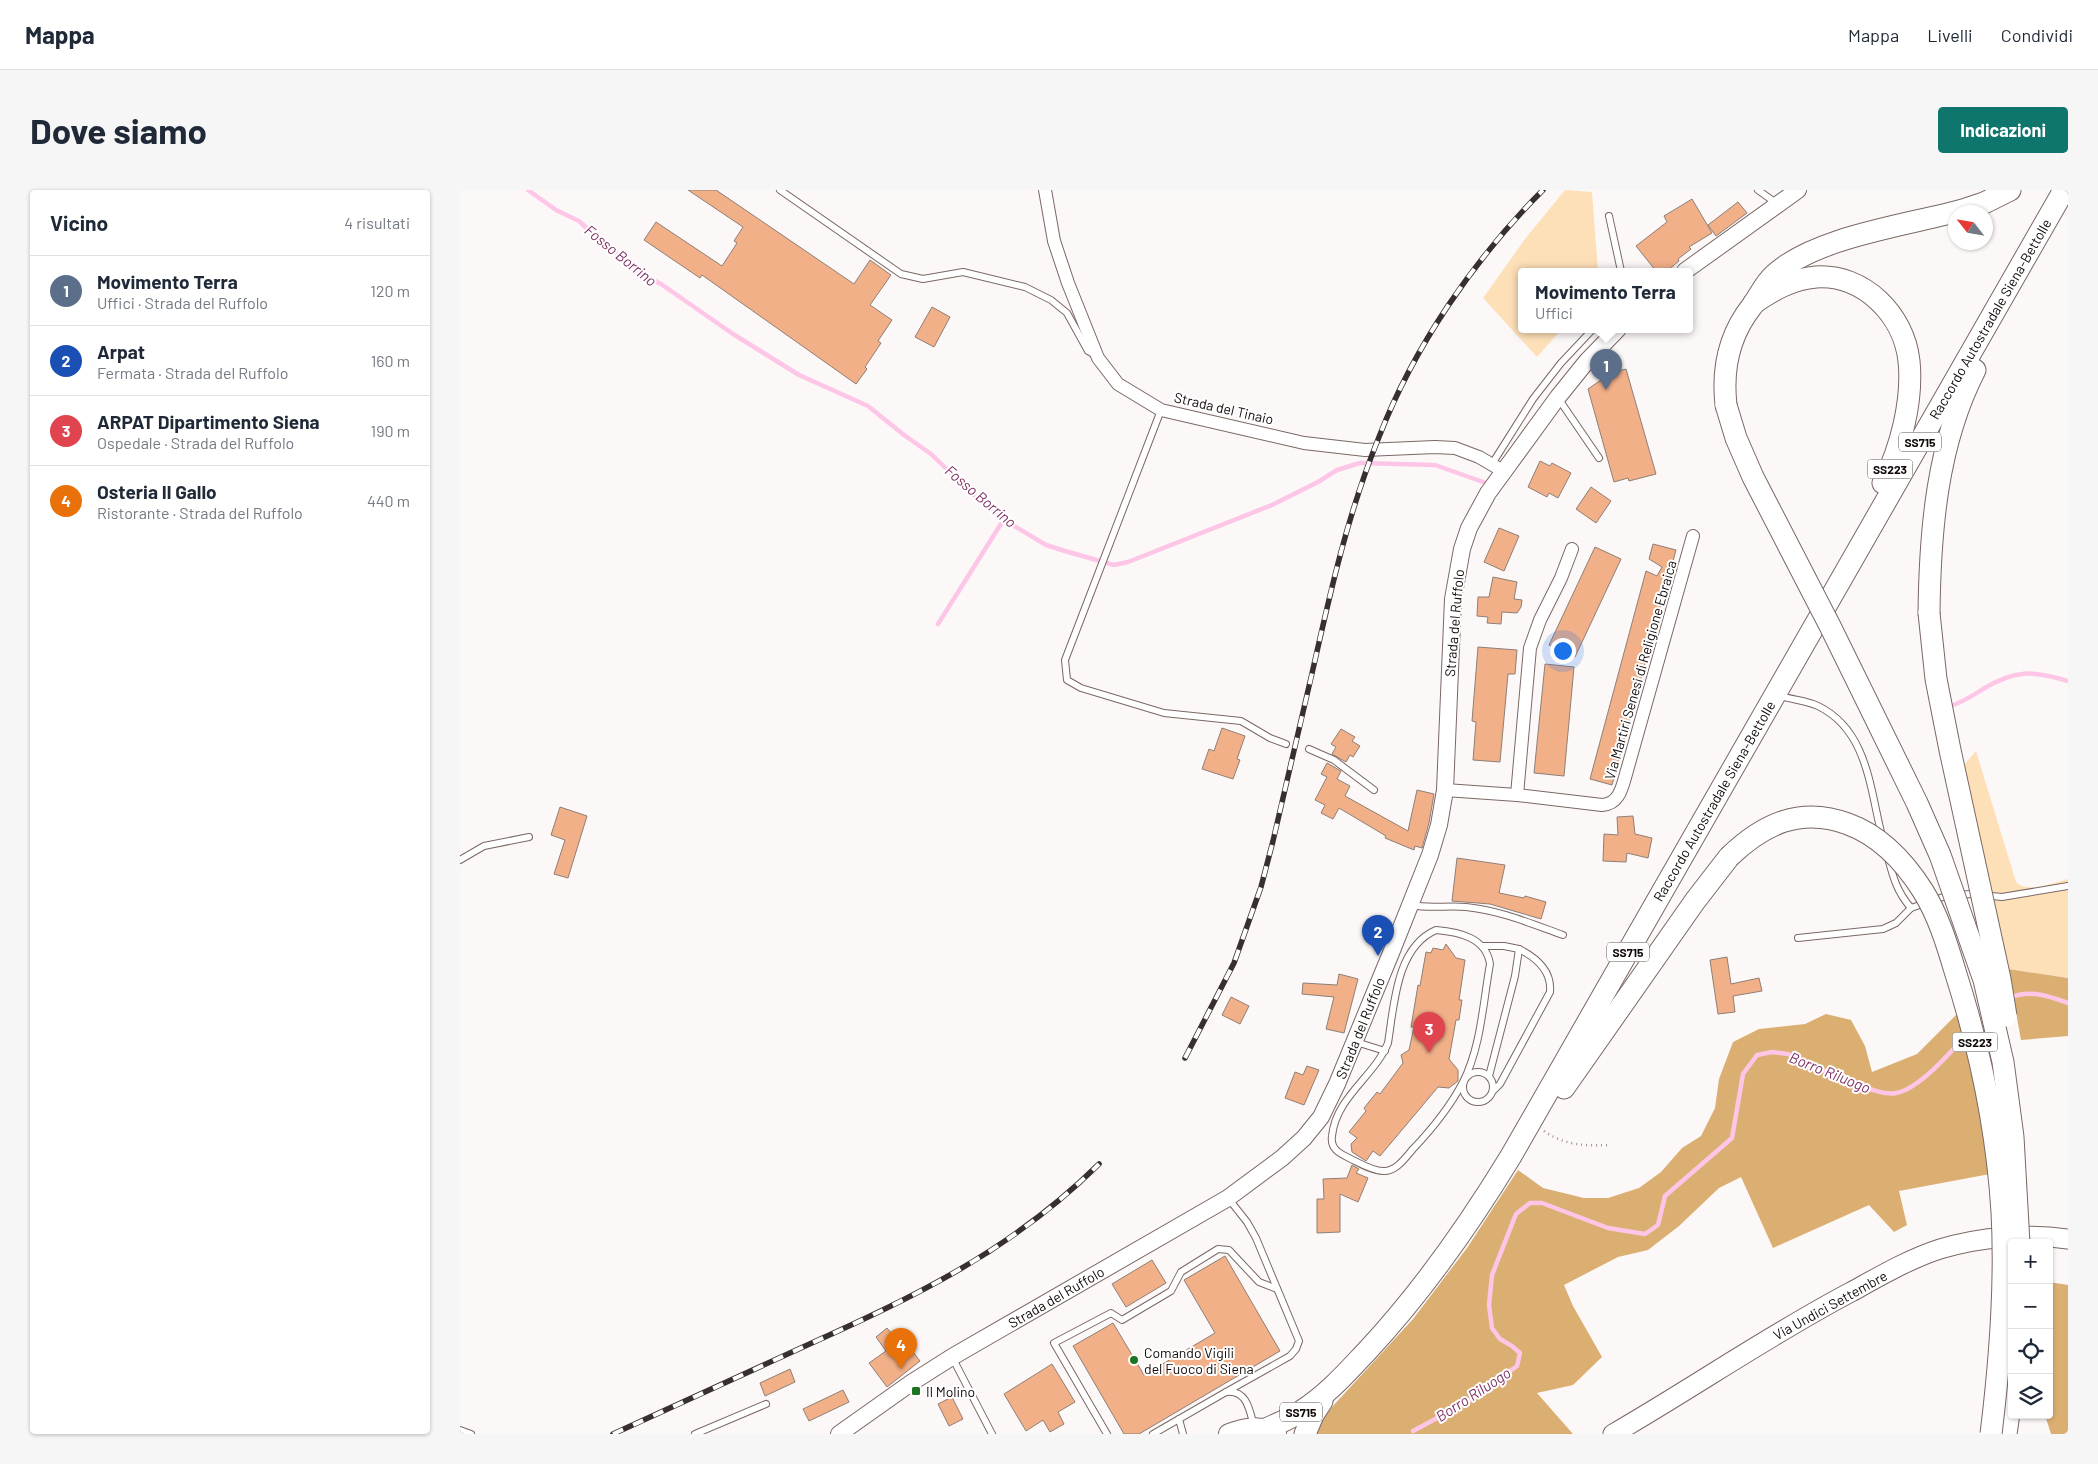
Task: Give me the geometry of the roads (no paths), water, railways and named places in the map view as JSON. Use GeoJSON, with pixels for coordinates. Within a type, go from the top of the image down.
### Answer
{"type":"FeatureCollection","features":[{"type":"Feature","properties":{"kind":"highway","name":"SS223"},"geometry":{"type":"LineString","coordinates":[[2010,190],[1975,206],[1838,242],[1810,252],[1789,263],[1767,282],[1738,327],[1728,354],[1724,383],[1726,406],[1736,438],[1753,476],[1917,803],[1940,856],[1984,980],[2003,1062],[2014,1137],[2020,1239]]}},
{"type":"Feature","properties":{"kind":"highway","name":"Raccordo Autostradale Siena-Bettolle"},"geometry":{"type":"LineString","coordinates":[[1305,1434],[1313,1414],[1331,1389],[1388,1329],[1430,1276],[1472,1218],[1511,1156],[2064,190]]}},
{"type":"Feature","properties":{"kind":"highway","name":"SS223"},"geometry":{"type":"LineString","coordinates":[[2028,1239],[2025,1170],[2013,1060],[2000,978],[1936,678],[1929,613],[1930,557],[1944,461],[1958,411],[1971,378],[1988,344],[2068,205]]}},
{"type":"Feature","properties":{"kind":"highway","name":"SS223"},"geometry":{"type":"LineString","coordinates":[[1744,749],[1758,705],[1892,464],[1901,438],[1909,379],[1906,345],[1894,319],[1877,299],[1853,284],[1831,278],[1816,277],[1800,280],[1775,289],[1754,303]]}},
{"type":"Feature","properties":{"kind":"highway","name":"SS223"},"geometry":{"type":"LineString","coordinates":[[1511,1156],[1538,1125],[1690,908],[1730,856],[1758,832],[1773,825],[1803,817],[1836,820],[1866,832],[1888,847],[1918,882],[1932,908],[1952,960],[1975,1041],[1997,1157],[2002,1221],[2002,1298],[1991,1434]]}},
{"type":"Feature","properties":{"kind":"highway","name":"SS223"},"geometry":{"type":"LineString","coordinates":[[1960,913],[1988,1036],[2002,1115],[2008,1179],[2011,1231],[2010,1309],[1998,1434]]}},
{"type":"Feature","properties":{"kind":"highway","name":"Raccordo Autostradale Siena-Bettolle"},"geometry":{"type":"LineString","coordinates":[[1266,1430],[1298,1414],[1331,1389]]}},
{"type":"Feature","properties":{"kind":"highway"},"geometry":{"type":"LineString","coordinates":[[2006,1434],[2008,1419]]}},
{"type":"Feature","properties":{"kind":"highway"},"geometry":{"type":"LineString","coordinates":[[2014,1434],[2016,1419]]}},
{"type":"Feature","properties":{"kind":"main road","name":"Via Undici Settembre"},"geometry":{"type":"LineString","coordinates":[[1613,1434],[1812,1313],[1921,1256],[1956,1245],[1988,1240],[2039,1237],[2068,1238]]}},
{"type":"Feature","properties":{"kind":"main road"},"geometry":{"type":"LineString","coordinates":[[1229,1434],[1266,1430]]}},
{"type":"Feature","properties":{"kind":"street","name":"Strada del Tinaio"},"geometry":{"type":"LineString","coordinates":[[1045,190],[1054,241],[1068,283],[1098,358],[1118,384],[1161,410],[1304,443],[1366,450],[1435,446],[1455,448],[1498,467]]}},
{"type":"Feature","properties":{"kind":"street"},"geometry":{"type":"LineString","coordinates":[[1690,268],[1798,190]]}},
{"type":"Feature","properties":{"kind":"street","name":"Strada del Ruffolo"},"geometry":{"type":"LineString","coordinates":[[839,1434],[910,1383],[952,1357],[1228,1198],[1282,1158],[1314,1126],[1329,1102],[1355,1042],[1436,838],[1442,816],[1445,790],[1453,599],[1462,549],[1498,467],[1586,361],[1614,333]]}},
{"type":"Feature","properties":{"kind":"street","name":"Via Martiri Senesi di Religione Ebraica"},"geometry":{"type":"LineString","coordinates":[[1445,790],[1517,794],[1602,805],[1610,804],[1616,799],[1626,774],[1693,536]]}},
{"type":"Feature","properties":{"kind":"street"},"geometry":{"type":"LineString","coordinates":[[1517,794],[1530,648],[1540,620],[1561,578],[1572,549]]}},
{"type":"Feature","properties":{"kind":"lane"},"geometry":{"type":"LineString","coordinates":[[780,190],[901,274],[923,279],[963,272],[1025,287],[1051,300],[1067,313],[1088,351],[1098,358]]}},
{"type":"Feature","properties":{"kind":"lane"},"geometry":{"type":"LineString","coordinates":[[1758,190],[1777,204]]}},
{"type":"Feature","properties":{"kind":"lane"},"geometry":{"type":"LineString","coordinates":[[1610,216],[1620,268]]}},
{"type":"Feature","properties":{"kind":"lane"},"geometry":{"type":"LineString","coordinates":[[1498,467],[1533,400],[1561,363],[1589,333]]}},
{"type":"Feature","properties":{"kind":"lane"},"geometry":{"type":"LineString","coordinates":[[1558,397],[1599,458]]}},
{"type":"Feature","properties":{"kind":"lane"},"geometry":{"type":"LineString","coordinates":[[1161,410],[1107,550],[1100,574],[1065,660],[1067,680],[1081,688],[1164,713],[1241,721],[1270,738],[1286,744]]}},
{"type":"Feature","properties":{"kind":"lane"},"geometry":{"type":"LineString","coordinates":[[1775,694],[1794,701],[1808,702],[1824,710],[1842,724],[1856,744],[1865,761],[1895,885],[1901,897],[1911,908]]}},
{"type":"Feature","properties":{"kind":"lane"},"geometry":{"type":"LineString","coordinates":[[1309,750],[1334,760],[1374,790]]}},
{"type":"Feature","properties":{"kind":"lane"},"geometry":{"type":"LineString","coordinates":[[460,860],[484,846],[529,837]]}},
{"type":"Feature","properties":{"kind":"lane"},"geometry":{"type":"LineString","coordinates":[[1798,938],[1883,929],[1896,923],[1911,908],[1946,896],[1970,894],[2002,897],[2068,886]]}},
{"type":"Feature","properties":{"kind":"lane"},"geometry":{"type":"LineString","coordinates":[[1410,904],[1428,908],[1464,906],[1480,909],[1563,935]]}},
{"type":"Feature","properties":{"kind":"lane"},"geometry":{"type":"LineString","coordinates":[[1436,930],[1465,936],[1483,946],[1487,950],[1490,964],[1478,1037],[1463,1081],[1448,1108],[1396,1166],[1383,1171],[1368,1167],[1339,1154],[1334,1149],[1331,1138],[1337,1118],[1347,1100],[1385,1051],[1402,972],[1417,943],[1427,934],[1436,930]]}},
{"type":"Feature","properties":{"kind":"lane"},"geometry":{"type":"LineString","coordinates":[[1483,946],[1504,946],[1528,953],[1545,969],[1549,976],[1550,992],[1500,1084],[1488,1099],[1478,1103],[1473,1102],[1465,1096],[1462,1086],[1463,1081],[1470,1074],[1480,1072],[1489,1076],[1492,1081],[1493,1091]]}},
{"type":"Feature","properties":{"kind":"lane"},"geometry":{"type":"LineString","coordinates":[[1489,1076],[1515,976],[1519,949]]}},
{"type":"Feature","properties":{"kind":"lane"},"geometry":{"type":"LineString","coordinates":[[1355,1042],[1385,1051]]}},
{"type":"Feature","properties":{"kind":"lane"},"geometry":{"type":"LineString","coordinates":[[1153,1434],[1290,1356],[1296,1349],[1299,1341],[1256,1238],[1228,1198]]}},
{"type":"Feature","properties":{"kind":"lane"},"geometry":{"type":"LineString","coordinates":[[1107,1434],[1054,1343],[1110,1313],[1122,1320],[1171,1291],[1181,1272],[1218,1249],[1229,1250],[1259,1282],[1277,1289]]}},
{"type":"Feature","properties":{"kind":"lane"},"geometry":{"type":"LineString","coordinates":[[952,1357],[992,1434]]}},
{"type":"Feature","properties":{"kind":"lane"},"geometry":{"type":"LineString","coordinates":[[1226,1392],[1239,1393],[1266,1430]]}},
{"type":"Feature","properties":{"kind":"lane"},"geometry":{"type":"LineString","coordinates":[[695,1434],[766,1404]]}},
{"type":"Feature","properties":{"kind":"lane"},"geometry":{"type":"LineString","coordinates":[[1179,1418],[1183,1434]]}},
{"type":"Feature","properties":{"kind":"lane"},"geometry":{"type":"LineString","coordinates":[[460,1430],[471,1434]]}},
{"type":"Feature","properties":{"kind":"waterway","name":"Fosso Borrino"},"geometry":{"type":"LineString","coordinates":[[528,190],[556,210],[579,221],[595,236],[609,245],[634,270],[661,284],[733,334],[799,375],[868,406],[931,454],[982,503],[1006,521],[1046,545],[1065,551],[1114,565],[1128,562],[1272,505],[1318,482],[1337,470],[1360,463],[1435,465],[1486,483]]}},
{"type":"Feature","properties":{"kind":"waterway"},"geometry":{"type":"LineString","coordinates":[[938,624],[1004,519]]}},
{"type":"Feature","properties":{"kind":"waterway","name":"Fosso Borrino"},"geometry":{"type":"LineString","coordinates":[[1948,707],[2004,678],[2014,675],[2044,675],[2068,681]]}},
{"type":"Feature","properties":{"kind":"waterway","name":"Borro Riluogo"},"geometry":{"type":"LineString","coordinates":[[2009,998],[2017,995],[2032,994],[2068,1003]]}},
{"type":"Feature","properties":{"kind":"waterway","name":"Borro Riluogo"},"geometry":{"type":"LineString","coordinates":[[1413,1431],[1467,1402],[1517,1366],[1520,1353],[1500,1339],[1492,1328],[1489,1305],[1492,1275],[1516,1214],[1530,1203],[1542,1203],[1608,1228],[1645,1234],[1658,1225],[1665,1196],[1732,1138],[1743,1074],[1757,1055],[1772,1052],[1788,1054],[1859,1085],[1887,1093],[1896,1093],[1905,1090],[1925,1077],[1967,1034]]}},
{"type":"Feature","properties":{"kind":"railway"},"geometry":{"type":"LineString","coordinates":[[1185,1058],[1234,963],[1261,887],[1341,552],[1358,494],[1393,403],[1428,337],[1470,274],[1518,216],[1543,190]]}},
{"type":"Feature","properties":{"kind":"railway"},"geometry":{"type":"LineString","coordinates":[[613,1434],[884,1310],[960,1269],[996,1247],[1031,1222],[1066,1195],[1099,1164]]}},
{"type":"Feature","properties":{"kind":"place","name":"Movimento Terra"},"geometry":{"type":"Point","coordinates":[1606,390]}},
{"type":"Feature","properties":{"kind":"place","name":"Arpat"},"geometry":{"type":"Point","coordinates":[1378,956]}},
{"type":"Feature","properties":{"kind":"place","name":"ARPAT Dipartimento Siena"},"geometry":{"type":"Point","coordinates":[1429,1053]}},
{"type":"Feature","properties":{"kind":"place","name":"Comando Vigili del Fuoco di Siena"},"geometry":{"type":"Point","coordinates":[1134,1360]}},
{"type":"Feature","properties":{"kind":"place","name":"Osteria Il Gallo"},"geometry":{"type":"Point","coordinates":[901,1369]}},
{"type":"Feature","properties":{"kind":"place","name":"Il Molino"},"geometry":{"type":"Point","coordinates":[916,1391]}}]}
